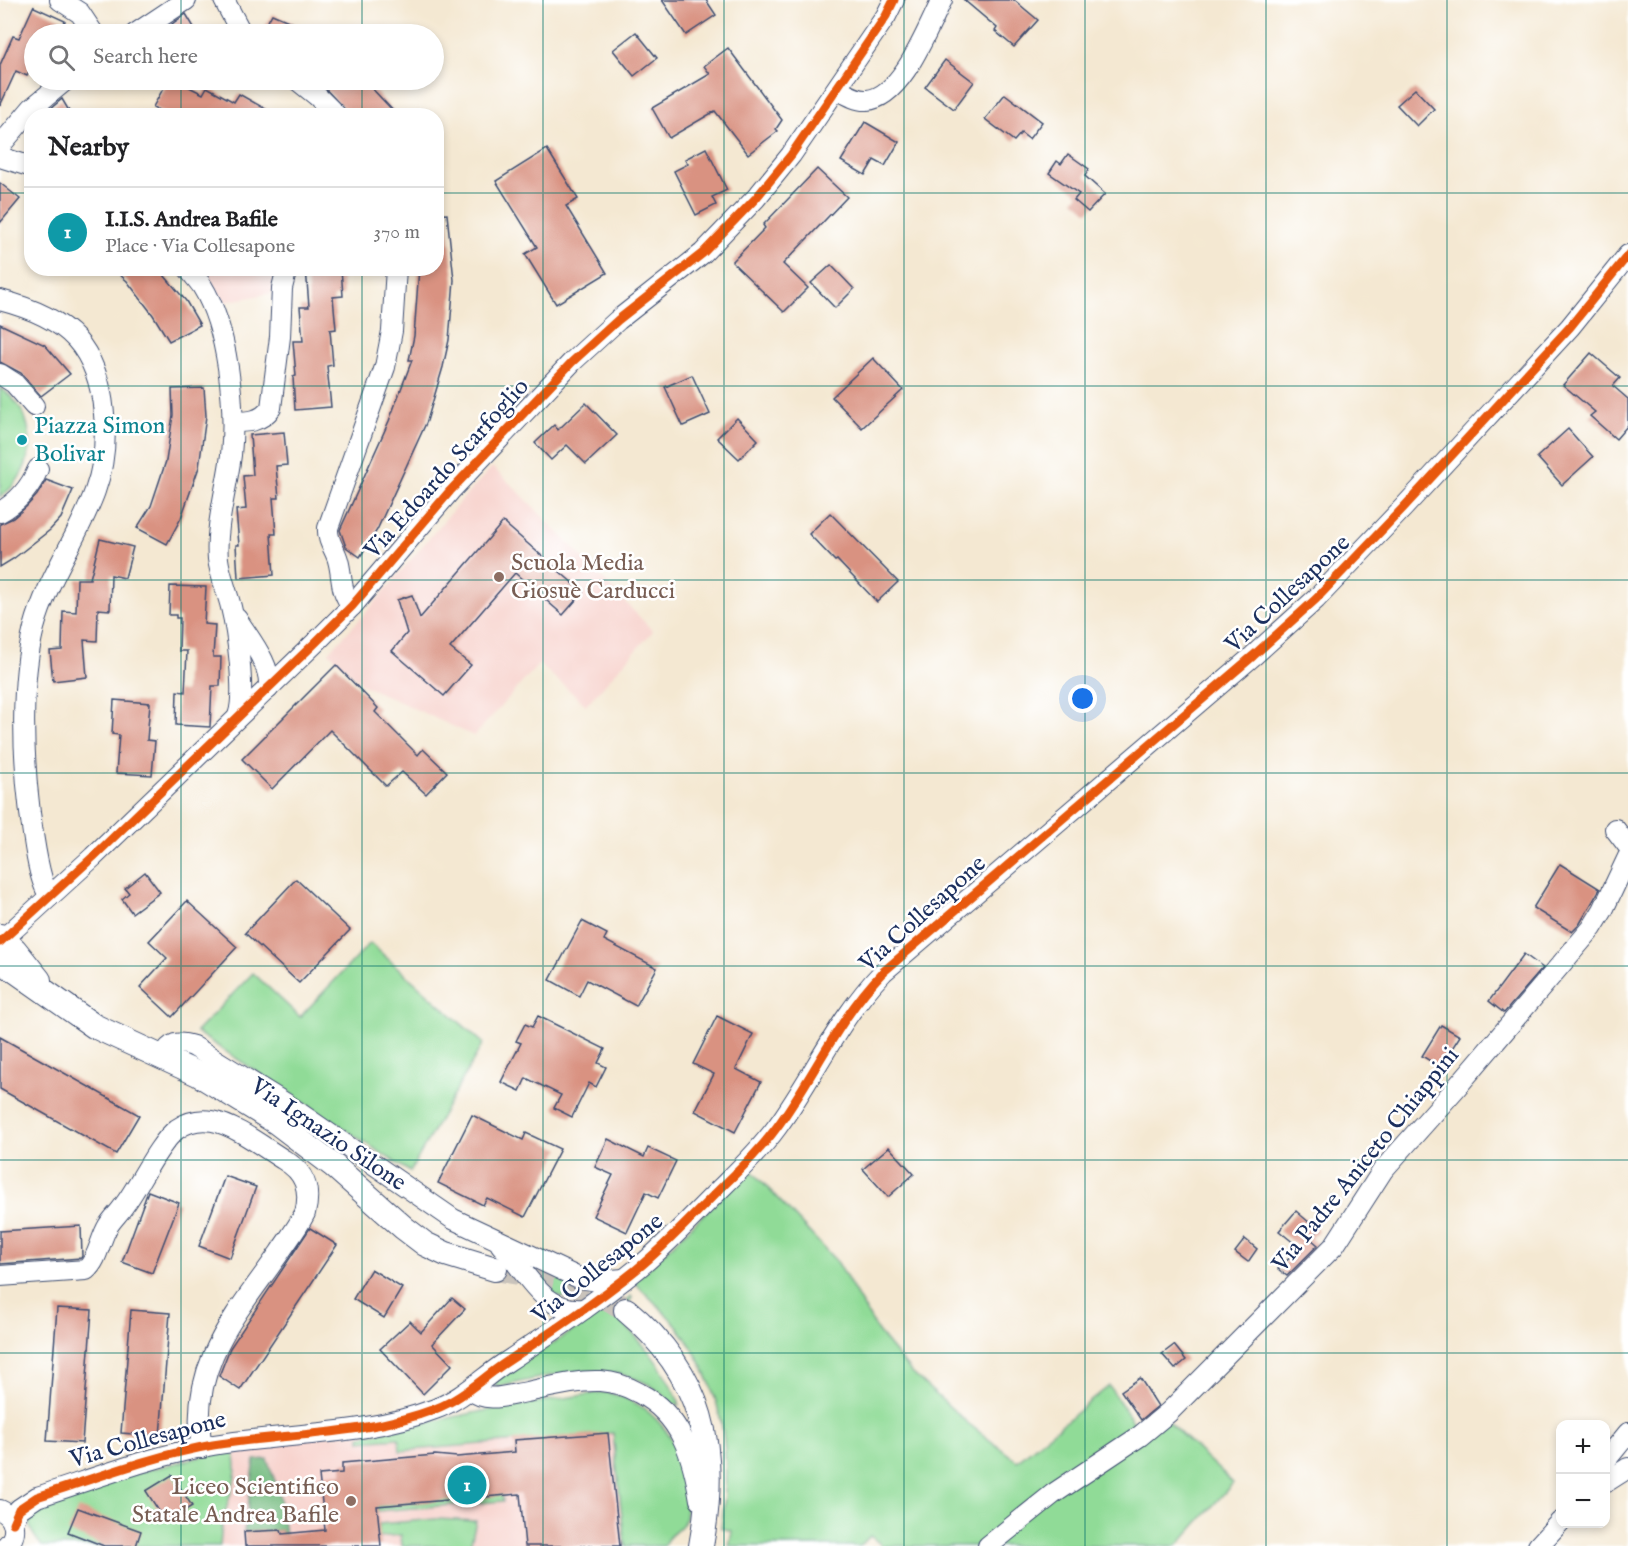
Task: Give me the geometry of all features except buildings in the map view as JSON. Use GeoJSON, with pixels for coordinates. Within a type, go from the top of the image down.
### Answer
{"type":"FeatureCollection","features":[{"type":"Feature","properties":{"kind":"street"},"geometry":{"type":"LineString","coordinates":[[60,0],[80,13],[87,24]]}},
{"type":"Feature","properties":{"kind":"street"},"geometry":{"type":"LineString","coordinates":[[150,24],[186,0]]}},
{"type":"Feature","properties":{"kind":"street"},"geometry":{"type":"LineString","coordinates":[[224,0],[237,24]]}},
{"type":"Feature","properties":{"kind":"street","name":"Via Edoardo Scarfoglio"},"geometry":{"type":"LineString","coordinates":[[1,944],[238,716],[288,671],[352,606],[450,491],[572,362],[618,320],[703,253],[750,205],[791,155],[886,16],[894,0]]}},
{"type":"Feature","properties":{"kind":"street"},"geometry":{"type":"LineString","coordinates":[[837,89],[863,100],[873,99],[886,92],[907,69],[942,0]]}},
{"type":"Feature","properties":{"kind":"street"},"geometry":{"type":"LineString","coordinates":[[32,108],[54,90]]}},
{"type":"Feature","properties":{"kind":"street"},"geometry":{"type":"LineString","coordinates":[[310,90],[328,108]]}},
{"type":"Feature","properties":{"kind":"street"},"geometry":{"type":"LineString","coordinates":[[24,118],[0,148],[24,162]]}},
{"type":"Feature","properties":{"kind":"street","name":"Via Collesapone"},"geometry":{"type":"LineString","coordinates":[[6,1546],[13,1537],[9,1520],[19,1509],[37,1497],[162,1458],[202,1448],[343,1431],[436,1409],[471,1390],[493,1371],[555,1331],[624,1279],[666,1243],[768,1139],[841,1023],[883,972],[1253,656],[1316,599],[1570,327],[1628,255]]}},
{"type":"Feature","properties":{"kind":"street"},"geometry":{"type":"LineString","coordinates":[[194,276],[202,287],[214,314],[226,361],[233,422],[218,550],[220,568],[231,609],[239,672],[241,701],[238,716]]}},
{"type":"Feature","properties":{"kind":"street"},"geometry":{"type":"LineString","coordinates":[[233,422],[259,420],[271,408],[285,276]]}},
{"type":"Feature","properties":{"kind":"street"},"geometry":{"type":"LineString","coordinates":[[352,606],[343,593],[339,565],[329,542],[328,528],[385,367],[393,321],[396,276]]}},
{"type":"Feature","properties":{"kind":"street"},"geometry":{"type":"LineString","coordinates":[[0,300],[51,320],[74,337],[87,355],[95,375],[105,422],[104,453],[96,489],[47,590],[36,622],[29,656],[25,732],[27,787],[37,855],[43,882],[50,896]]}},
{"type":"Feature","properties":{"kind":"street"},"geometry":{"type":"LineString","coordinates":[[0,374],[14,383],[34,406]]}},
{"type":"Feature","properties":{"kind":"street"},"geometry":{"type":"LineString","coordinates":[[0,512],[18,500],[27,490],[38,469]]}},
{"type":"Feature","properties":{"kind":"street"},"geometry":{"type":"LineString","coordinates":[[231,609],[263,660],[269,675],[264,693],[250,695],[246,691],[239,672]]}},
{"type":"Feature","properties":{"kind":"street"},"geometry":{"type":"LineString","coordinates":[[263,660],[275,671],[288,671]]}},
{"type":"Feature","properties":{"kind":"street"},"geometry":{"type":"LineString","coordinates":[[1616,829],[1628,846]]}},
{"type":"Feature","properties":{"kind":"street","name":"Via Padre Aniceto Chiappini"},"geometry":{"type":"LineString","coordinates":[[988,1546],[1053,1494],[1140,1436],[1169,1412],[1326,1254],[1345,1232],[1383,1170],[1463,1081],[1586,936],[1603,910],[1628,857]]}},
{"type":"Feature","properties":{"kind":"street","name":"Via Ignazio Silone"},"geometry":{"type":"LineString","coordinates":[[1,944],[15,950],[54,997],[94,1026],[163,1057],[223,1088],[297,1137],[425,1244],[446,1254],[495,1269]]}},
{"type":"Feature","properties":{"kind":"street","name":"Via Ignazio Silone"},"geometry":{"type":"LineString","coordinates":[[163,1057],[169,1046],[173,1044],[186,1044],[196,1048],[285,1103],[443,1212],[579,1278]]}},
{"type":"Feature","properties":{"kind":"street"},"geometry":{"type":"LineString","coordinates":[[0,1276],[80,1272],[90,1266],[110,1223],[124,1206],[163,1146],[176,1131],[190,1123],[210,1120],[228,1127],[296,1168],[304,1179],[308,1191],[305,1214],[224,1333],[211,1357],[204,1382],[200,1413],[202,1448]]}},
{"type":"Feature","properties":{"kind":"street","name":"Via Ignazio Silone"},"geometry":{"type":"LineString","coordinates":[[497,1240],[538,1291],[553,1304]]}},
{"type":"Feature","properties":{"kind":"street"},"geometry":{"type":"LineString","coordinates":[[579,1278],[598,1281],[624,1279]]}},
{"type":"Feature","properties":{"kind":"street"},"geometry":{"type":"LineString","coordinates":[[553,1304],[567,1309],[584,1309],[585,1294],[583,1283],[579,1278]]}},
{"type":"Feature","properties":{"kind":"street"},"geometry":{"type":"LineString","coordinates":[[553,1304],[559,1320],[555,1331]]}},
{"type":"Feature","properties":{"kind":"street"},"geometry":{"type":"LineString","coordinates":[[626,1310],[650,1331],[672,1359],[700,1417],[707,1441],[709,1474],[702,1540]]}},
{"type":"Feature","properties":{"kind":"street"},"geometry":{"type":"LineString","coordinates":[[471,1390],[480,1396],[493,1398],[560,1385],[598,1381],[618,1384],[644,1395],[671,1418],[688,1448],[697,1478],[702,1540]]}},
{"type":"Feature","properties":{"kind":"street"},"geometry":{"type":"LineString","coordinates":[[1610,1454],[1628,1433]]}},
{"type":"Feature","properties":{"kind":"street"},"geometry":{"type":"LineString","coordinates":[[1610,1479],[1628,1468]]}},
{"type":"Feature","properties":{"kind":"street"},"geometry":{"type":"LineString","coordinates":[[9,1520],[28,1546]]}},
{"type":"Feature","properties":{"kind":"street"},"geometry":{"type":"LineString","coordinates":[[1538,1546],[1556,1526]]}},
{"type":"Feature","properties":{"kind":"shaded area"},"geometry":{"type":"Polygon","coordinates":[[[208,276],[277,276],[272,293],[225,302],[208,276]]]}},
{"type":"Feature","properties":{"kind":"shaded area","name":"Scuola Media Giosuè Carducci"},"geometry":{"type":"Polygon","coordinates":[[[492,467],[653,631],[586,705],[539,664],[474,736],[363,685],[329,652],[492,467]]]}},
{"type":"Feature","properties":{"kind":"shaded area"},"geometry":{"type":"Polygon","coordinates":[[[603,1392],[612,1393],[664,1546],[203,1546],[233,1447],[401,1428],[488,1410],[603,1392]]]}},
{"type":"Feature","properties":{"kind":"green space"},"geometry":{"type":"Polygon","coordinates":[[[0,388],[13,399],[22,412],[28,427],[30,442],[28,458],[22,473],[13,486],[0,497],[0,388]]]}},
{"type":"Feature","properties":{"kind":"green space"},"geometry":{"type":"Polygon","coordinates":[[[370,943],[483,1043],[410,1172],[196,1032],[253,973],[300,1017],[370,943]]]}},
{"type":"Feature","properties":{"kind":"green space"},"geometry":{"type":"Polygon","coordinates":[[[750,1169],[838,1263],[878,1332],[912,1373],[969,1424],[1017,1461],[1109,1386],[1144,1438],[1167,1421],[1233,1483],[1177,1546],[883,1546],[870,1536],[860,1546],[729,1546],[732,1531],[721,1528],[726,1474],[725,1447],[714,1397],[705,1372],[676,1325],[634,1282],[750,1169]]]}},
{"type":"Feature","properties":{"kind":"green space"},"geometry":{"type":"Polygon","coordinates":[[[525,1257],[570,1281],[567,1296],[562,1298],[546,1292],[525,1257]]]}},
{"type":"Feature","properties":{"kind":"green space"},"geometry":{"type":"Polygon","coordinates":[[[631,1296],[632,1298],[618,1318],[660,1367],[673,1389],[679,1406],[671,1403],[658,1391],[643,1382],[602,1371],[567,1373],[498,1387],[494,1385],[496,1378],[573,1331],[614,1299],[620,1305],[631,1296]]]}},
{"type":"Feature","properties":{"kind":"green space"},"geometry":{"type":"Polygon","coordinates":[[[603,1392],[637,1404],[651,1415],[663,1427],[680,1458],[686,1494],[685,1519],[664,1546],[625,1546],[613,1433],[400,1451],[399,1438],[360,1441],[360,1436],[488,1410],[603,1392]]]}},
{"type":"Feature","properties":{"kind":"green space"},"geometry":{"type":"Polygon","coordinates":[[[232,1449],[236,1466],[234,1484],[222,1525],[220,1546],[42,1546],[30,1528],[31,1512],[35,1507],[136,1473],[232,1449]]]}},
{"type":"Feature","properties":{"kind":"green space"},"geometry":{"type":"Polygon","coordinates":[[[267,1459],[279,1492],[285,1534],[282,1534],[281,1530],[244,1532],[255,1460],[267,1459]]]}},
{"type":"Feature","properties":{"kind":"green space"},"geometry":{"type":"Polygon","coordinates":[[[502,1495],[503,1501],[377,1511],[377,1506],[502,1495]]]}},
{"type":"Feature","properties":{"kind":"green space"},"geometry":{"type":"Polygon","coordinates":[[[436,1519],[476,1521],[470,1546],[402,1546],[401,1535],[379,1537],[379,1524],[436,1519]]]}},
{"type":"Feature","properties":{"kind":"tunnel"},"geometry":{"type":"LineString","coordinates":[[495,1269],[580,1287],[626,1310]]}},
{"type":"Feature","properties":{"kind":"cycle path"},"geometry":{"type":"LineString","coordinates":[[0,942],[93,857],[352,606],[450,491],[572,362],[618,320],[703,253],[756,198],[791,155],[886,16],[894,0]]}},
{"type":"Feature","properties":{"kind":"cycle path"},"geometry":{"type":"LineString","coordinates":[[13,1523],[19,1509],[37,1497],[191,1449],[241,1441],[354,1429],[408,1418],[435,1409],[463,1394],[621,1282],[666,1243],[762,1146],[791,1107],[852,1009],[883,972],[1253,656],[1316,599],[1570,327],[1628,255]]}},
{"type":"Feature","properties":{"kind":"place","name":"Piazza Simon Bolivar"},"geometry":{"type":"Point","coordinates":[22,440]}},
{"type":"Feature","properties":{"kind":"place","name":"Scuola Media Giosuè Carducci"},"geometry":{"type":"Point","coordinates":[499,577]}},
{"type":"Feature","properties":{"kind":"place","name":"I.I.S. Andrea Bafile"},"geometry":{"type":"Point","coordinates":[467,1485]}},
{"type":"Feature","properties":{"kind":"place","name":"Liceo Scientifico Statale Andrea Bafile"},"geometry":{"type":"Point","coordinates":[351,1501]}}]}
